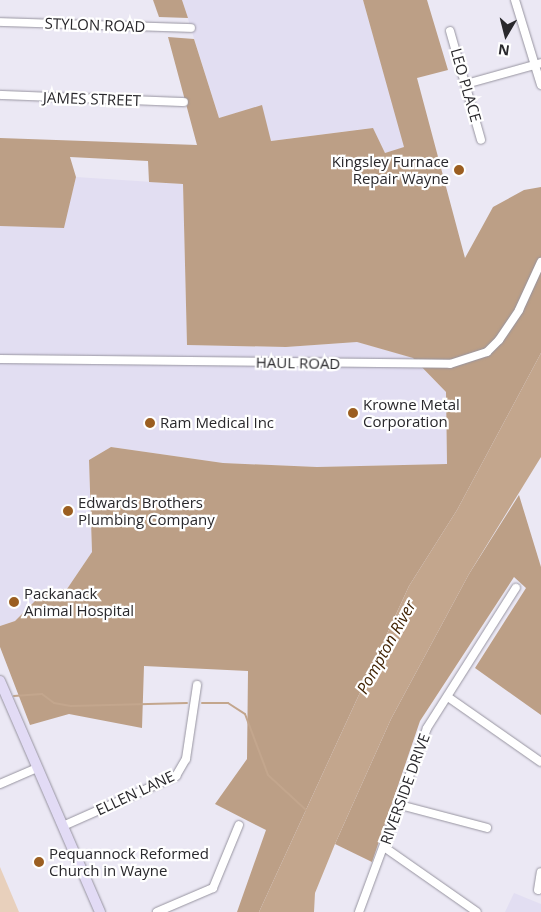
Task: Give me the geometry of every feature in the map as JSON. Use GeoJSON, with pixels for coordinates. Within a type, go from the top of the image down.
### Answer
{"type":"FeatureCollection","features":[{"type":"Feature","properties":{"kind":"main road"},"geometry":{"type":"LineString","coordinates":[[0,681],[100,912]]}},
{"type":"Feature","properties":{"kind":"street"},"geometry":{"type":"LineString","coordinates":[[515,0],[538,63],[541,85]]}},
{"type":"Feature","properties":{"kind":"street","name":"STYLON ROAD"},"geometry":{"type":"LineString","coordinates":[[0,22],[191,28]]}},
{"type":"Feature","properties":{"kind":"street","name":"LEO PLACE"},"geometry":{"type":"LineString","coordinates":[[450,31],[481,140]]}},
{"type":"Feature","properties":{"kind":"street"},"geometry":{"type":"LineString","coordinates":[[466,84],[538,63]]}},
{"type":"Feature","properties":{"kind":"street","name":"JAMES STREET"},"geometry":{"type":"LineString","coordinates":[[0,95],[184,102]]}},
{"type":"Feature","properties":{"kind":"street","name":"HAUL ROAD"},"geometry":{"type":"LineString","coordinates":[[0,359],[450,364],[487,352],[500,340],[519,310],[541,262]]}},
{"type":"Feature","properties":{"kind":"street","name":"RIVERSIDE DRIVE"},"geometry":{"type":"LineString","coordinates":[[359,912],[424,736],[516,588]]}},
{"type":"Feature","properties":{"kind":"street","name":"ELLEN LANE"},"geometry":{"type":"LineString","coordinates":[[63,826],[176,776],[186,759],[197,685]]}},
{"type":"Feature","properties":{"kind":"street"},"geometry":{"type":"LineString","coordinates":[[448,697],[541,762]]}},
{"type":"Feature","properties":{"kind":"street"},"geometry":{"type":"LineString","coordinates":[[0,784],[37,768]]}},
{"type":"Feature","properties":{"kind":"street"},"geometry":{"type":"LineString","coordinates":[[400,805],[487,828]]}},
{"type":"Feature","properties":{"kind":"street"},"geometry":{"type":"LineString","coordinates":[[157,912],[212,888],[240,825]]}},
{"type":"Feature","properties":{"kind":"street"},"geometry":{"type":"LineString","coordinates":[[384,847],[477,912]]}},
{"type":"Feature","properties":{"kind":"street"},"geometry":{"type":"LineString","coordinates":[[538,890],[541,872]]}},
{"type":"Feature","properties":{"kind":"shaded area"},"geometry":{"type":"Polygon","coordinates":[[[153,0],[182,0],[188,18],[159,17],[153,0]]]}},
{"type":"Feature","properties":{"kind":"shaded area"},"geometry":{"type":"Polygon","coordinates":[[[182,0],[363,0],[405,147],[385,153],[372,128],[270,141],[261,106],[219,118],[182,0]]]}},
{"type":"Feature","properties":{"kind":"shaded area"},"geometry":{"type":"Polygon","coordinates":[[[363,0],[427,0],[448,70],[417,78],[465,258],[493,207],[524,190],[541,187],[541,353],[457,510],[409,586],[259,912],[237,912],[266,830],[215,804],[247,759],[248,671],[144,666],[142,728],[69,714],[30,725],[0,647],[0,626],[15,621],[47,589],[67,589],[92,552],[89,460],[111,447],[223,463],[317,467],[447,464],[446,392],[413,358],[357,342],[286,347],[187,345],[183,184],[149,182],[148,161],[70,157],[76,177],[64,228],[0,226],[0,138],[197,145],[168,37],[194,39],[219,118],[262,105],[271,141],[373,128],[385,153],[404,147],[363,0]]]}},
{"type":"Feature","properties":{"kind":"shaded area"},"geometry":{"type":"Polygon","coordinates":[[[76,177],[183,184],[187,345],[286,347],[357,342],[413,358],[446,392],[447,464],[317,467],[223,463],[111,447],[89,460],[92,552],[67,589],[47,589],[15,621],[0,626],[0,226],[63,227],[76,177]]]}},
{"type":"Feature","properties":{"kind":"shaded area"},"geometry":{"type":"Polygon","coordinates":[[[519,495],[541,567],[541,715],[475,668],[526,588],[514,577],[420,721],[372,862],[335,844],[391,719],[469,574],[519,495]]]}},
{"type":"Feature","properties":{"kind":"shaded area"},"geometry":{"type":"Polygon","coordinates":[[[0,867],[19,912],[0,912],[0,867]]]}},
{"type":"Feature","properties":{"kind":"shaded area"},"geometry":{"type":"Polygon","coordinates":[[[514,893],[541,904],[541,912],[505,912],[514,893]]]}},
{"type":"Feature","properties":{"kind":"water","name":"Pompton River"},"geometry":{"type":"Polygon","coordinates":[[[541,353],[541,457],[469,574],[391,719],[315,893],[314,912],[259,912],[409,586],[457,510],[541,353]]]}},
{"type":"Feature","properties":{"kind":"waterway"},"geometry":{"type":"LineString","coordinates":[[14,696],[42,694],[54,703],[71,706],[187,703]]}},
{"type":"Feature","properties":{"kind":"waterway"},"geometry":{"type":"LineString","coordinates":[[202,703],[228,703],[245,714],[268,775],[306,810]]}},
{"type":"Feature","properties":{"kind":"place","name":"Kingsley Furnace Repair Wayne"},"geometry":{"type":"Point","coordinates":[459,170]}},
{"type":"Feature","properties":{"kind":"place","name":"Krowne Metal Corporation"},"geometry":{"type":"Point","coordinates":[353,413]}},
{"type":"Feature","properties":{"kind":"place","name":"Ram Medical Inc"},"geometry":{"type":"Point","coordinates":[150,423]}},
{"type":"Feature","properties":{"kind":"place","name":"Edwards Brothers Plumbing Company"},"geometry":{"type":"Point","coordinates":[68,511]}},
{"type":"Feature","properties":{"kind":"place","name":"Packanack Animal Hospital"},"geometry":{"type":"Point","coordinates":[14,602]}},
{"type":"Feature","properties":{"kind":"place","name":"Pequannock Reformed Church in Wayne"},"geometry":{"type":"Point","coordinates":[39,862]}}]}
